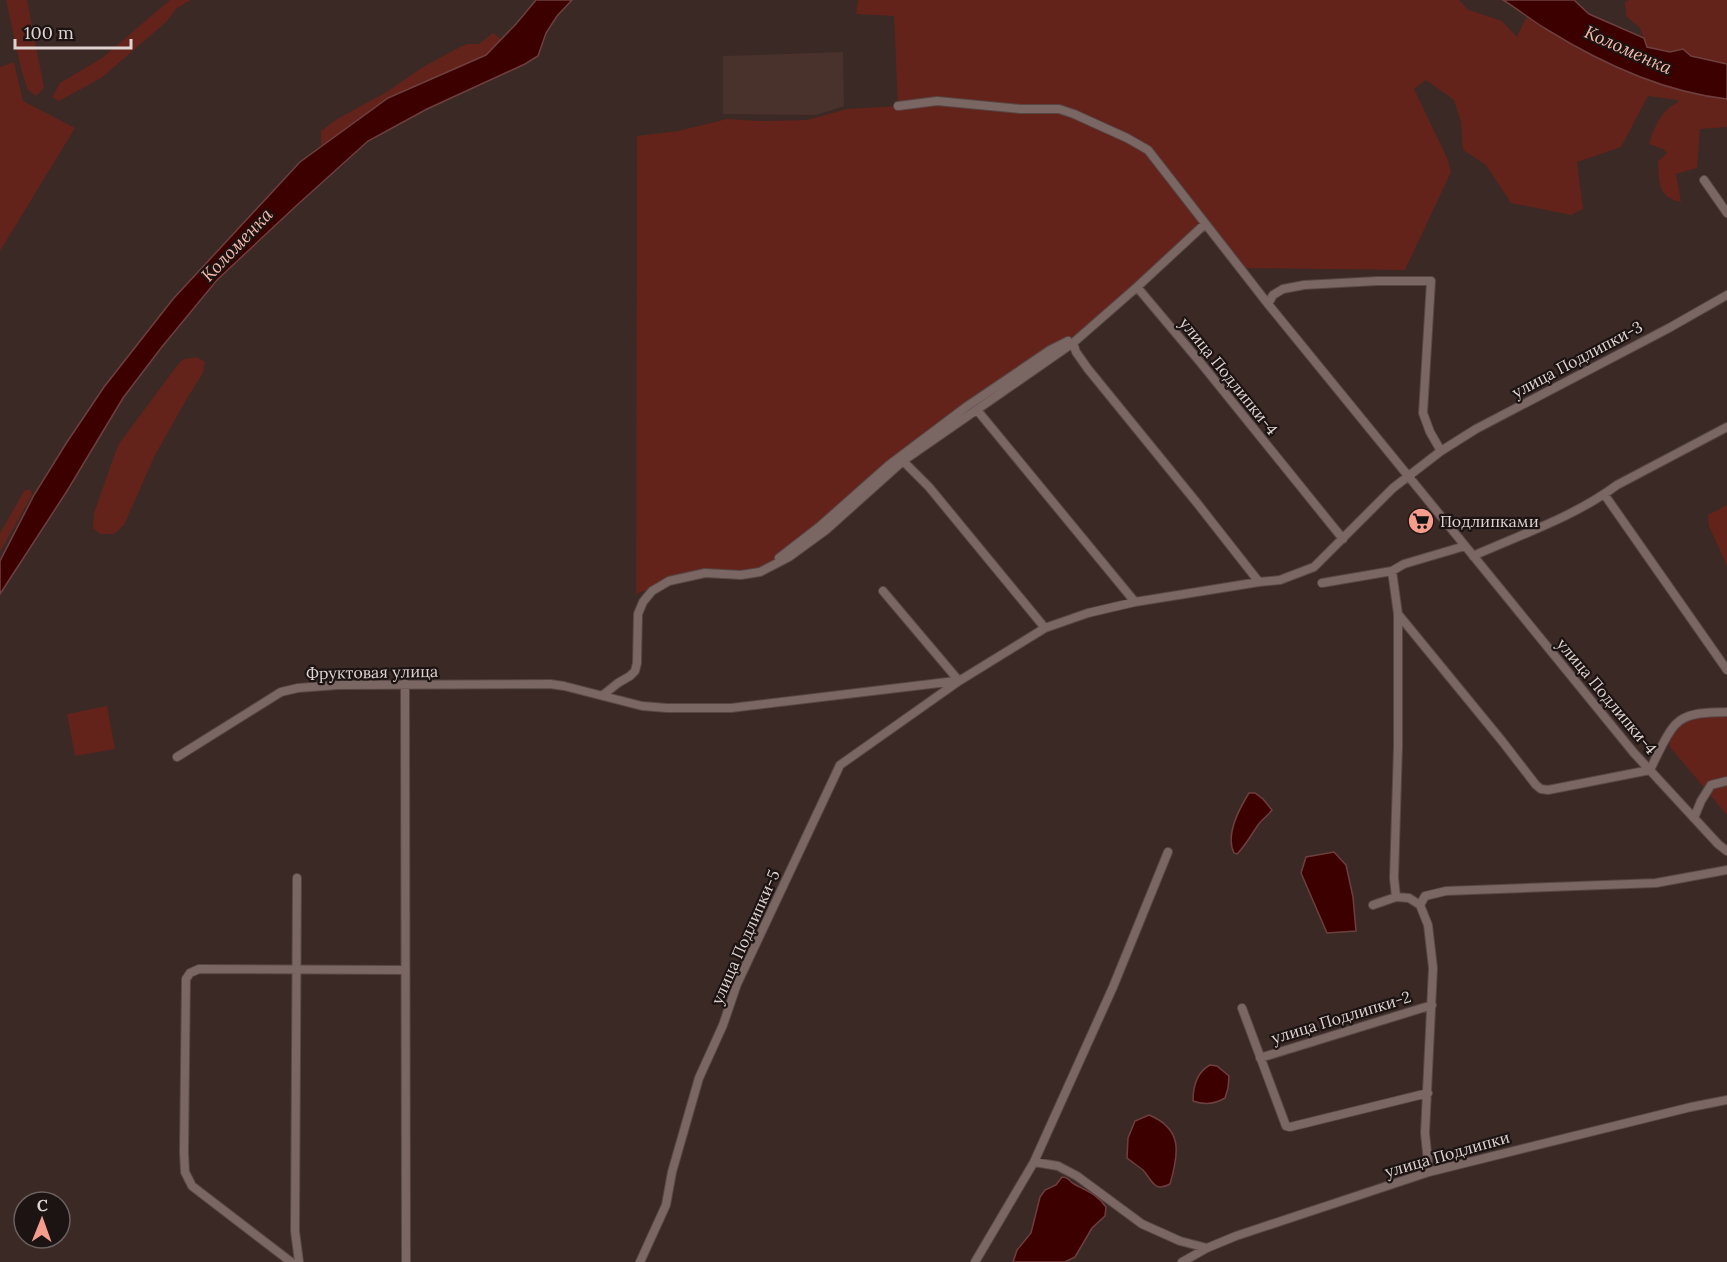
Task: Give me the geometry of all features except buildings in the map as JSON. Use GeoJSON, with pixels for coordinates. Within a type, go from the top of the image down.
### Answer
{"type":"FeatureCollection","features":[{"type":"Feature","properties":{"kind":"street","name":"улица Подлипки-4"},"geometry":{"type":"LineString","coordinates":[[898,106],[937,101],[1020,109],[1059,109],[1127,138],[1148,150],[1268,304],[1650,770]]}},
{"type":"Feature","properties":{"kind":"street"},"geometry":{"type":"LineString","coordinates":[[1704,180],[1727,213]]}},
{"type":"Feature","properties":{"kind":"street"},"geometry":{"type":"LineString","coordinates":[[603,695],[634,671],[637,663],[638,614],[643,602],[652,591],[669,581],[705,573],[741,575],[760,573],[789,557],[826,531],[903,460],[1076,339],[1205,224]]}},
{"type":"Feature","properties":{"kind":"street"},"geometry":{"type":"LineString","coordinates":[[1268,304],[1273,295],[1283,289],[1304,285],[1431,281],[1423,413],[1430,432],[1441,451]]}},
{"type":"Feature","properties":{"kind":"street","name":"улица Подлипки-4"},"geometry":{"type":"LineString","coordinates":[[1137,287],[1343,539]]}},
{"type":"Feature","properties":{"kind":"street","name":"улица Подлипки-3"},"geometry":{"type":"LineString","coordinates":[[1409,476],[1441,451],[1476,429],[1727,295]]}},
{"type":"Feature","properties":{"kind":"street"},"geometry":{"type":"LineString","coordinates":[[760,573],[819,527],[890,465],[966,406],[1050,350],[1076,339]]}},
{"type":"Feature","properties":{"kind":"street"},"geometry":{"type":"LineString","coordinates":[[1076,339],[1076,352],[1094,376],[1259,582]]}},
{"type":"Feature","properties":{"kind":"street"},"geometry":{"type":"LineString","coordinates":[[977,410],[1135,602]]}},
{"type":"Feature","properties":{"kind":"street"},"geometry":{"type":"LineString","coordinates":[[1473,556],[1558,519],[1604,495],[1617,485],[1727,428]]}},
{"type":"Feature","properties":{"kind":"street"},"geometry":{"type":"LineString","coordinates":[[903,460],[929,487],[1045,628]]}},
{"type":"Feature","properties":{"kind":"street"},"geometry":{"type":"LineString","coordinates":[[883,591],[959,681],[1045,628],[1088,613],[1135,602],[1280,580],[1314,567],[1393,488],[1409,476]]}},
{"type":"Feature","properties":{"kind":"street"},"geometry":{"type":"LineString","coordinates":[[1604,495],[1727,670]]}},
{"type":"Feature","properties":{"kind":"street"},"geometry":{"type":"LineString","coordinates":[[1322,583],[1392,571],[1404,564],[1465,546]]}},
{"type":"Feature","properties":{"kind":"street"},"geometry":{"type":"LineString","coordinates":[[1392,571],[1398,614],[1398,747],[1394,878],[1396,897]]}},
{"type":"Feature","properties":{"kind":"street","name":"улица Подлипки-4"},"geometry":{"type":"LineString","coordinates":[[1398,614],[1541,789],[1548,790],[1650,770]]}},
{"type":"Feature","properties":{"kind":"street","name":"Фруктовая улица"},"geometry":{"type":"LineString","coordinates":[[177,757],[281,692],[298,688],[338,685],[550,684],[642,706],[731,708],[959,681]]}},
{"type":"Feature","properties":{"kind":"street","name":"улица Подлипки-5"},"geometry":{"type":"LineString","coordinates":[[640,1262],[666,1205],[672,1172],[699,1078],[723,1025],[738,984],[840,765],[959,681]]}},
{"type":"Feature","properties":{"kind":"street"},"geometry":{"type":"LineString","coordinates":[[405,684],[406,1262]]}},
{"type":"Feature","properties":{"kind":"street"},"geometry":{"type":"LineString","coordinates":[[1727,712],[1699,714],[1675,724],[1650,770],[1727,851]]}},
{"type":"Feature","properties":{"kind":"street"},"geometry":{"type":"LineString","coordinates":[[1694,818],[1711,785],[1727,781]]}},
{"type":"Feature","properties":{"kind":"street"},"geometry":{"type":"LineString","coordinates":[[975,1262],[1034,1161],[1113,987],[1168,852]]}},
{"type":"Feature","properties":{"kind":"street"},"geometry":{"type":"LineString","coordinates":[[1373,905],[1396,897],[1409,898],[1420,905],[1425,896],[1446,891],[1656,883],[1727,870]]}},
{"type":"Feature","properties":{"kind":"street"},"geometry":{"type":"LineString","coordinates":[[297,878],[295,1231],[299,1262]]}},
{"type":"Feature","properties":{"kind":"street","name":"улица Подлипки-2"},"geometry":{"type":"LineString","coordinates":[[1420,905],[1428,926],[1433,968],[1425,1133],[1429,1172]]}},
{"type":"Feature","properties":{"kind":"street"},"geometry":{"type":"LineString","coordinates":[[291,1262],[192,1186],[185,1172],[186,979],[190,973],[199,969],[404,970]]}},
{"type":"Feature","properties":{"kind":"street","name":"улица Подлипки-2"},"geometry":{"type":"LineString","coordinates":[[1260,1058],[1432,1005]]}},
{"type":"Feature","properties":{"kind":"street","name":"улица Подлипки-2"},"geometry":{"type":"LineString","coordinates":[[1242,1008],[1286,1126],[1290,1127],[1428,1093]]}},
{"type":"Feature","properties":{"kind":"street","name":"улица Подлипки"},"geometry":{"type":"LineString","coordinates":[[1182,1262],[1236,1236],[1429,1172],[1727,1100]]}},
{"type":"Feature","properties":{"kind":"street"},"geometry":{"type":"LineString","coordinates":[[1034,1161],[1058,1166],[1077,1176],[1142,1224],[1180,1241],[1207,1248]]}},
{"type":"Feature","properties":{"kind":"shaded area"},"geometry":{"type":"Polygon","coordinates":[[[6,0],[27,0],[44,88],[36,96],[28,90],[22,73],[6,0]]]}},
{"type":"Feature","properties":{"kind":"shaded area"},"geometry":{"type":"Polygon","coordinates":[[[170,0],[191,0],[177,8],[166,22],[101,78],[59,101],[52,97],[60,83],[102,58],[170,0]]]}},
{"type":"Feature","properties":{"kind":"shaded area"},"geometry":{"type":"Polygon","coordinates":[[[858,0],[1459,0],[1469,10],[1502,21],[1517,37],[1527,16],[1605,61],[1706,96],[1727,99],[1727,127],[1700,129],[1697,168],[1676,174],[1681,202],[1673,200],[1663,192],[1659,182],[1658,161],[1667,153],[1649,144],[1659,120],[1678,100],[1648,96],[1621,147],[1577,162],[1583,209],[1571,215],[1511,203],[1486,165],[1463,150],[1461,122],[1454,100],[1426,80],[1414,89],[1448,160],[1451,172],[1405,270],[1240,268],[1205,224],[1103,317],[904,461],[809,539],[755,571],[669,581],[636,594],[637,136],[678,131],[727,119],[807,120],[847,109],[898,106],[894,16],[856,14],[858,0]]]}},
{"type":"Feature","properties":{"kind":"shaded area"},"geometry":{"type":"Polygon","coordinates":[[[1629,0],[1727,0],[1727,64],[1690,56],[1683,49],[1670,52],[1647,47],[1640,28],[1626,16],[1625,2],[1629,0]]]}},
{"type":"Feature","properties":{"kind":"shaded area"},"geometry":{"type":"Polygon","coordinates":[[[493,33],[501,39],[486,55],[443,75],[321,147],[321,131],[337,119],[385,93],[423,67],[460,47],[479,44],[493,33]]]}},
{"type":"Feature","properties":{"kind":"shaded area"},"geometry":{"type":"Polygon","coordinates":[[[843,52],[844,106],[816,115],[723,114],[723,56],[843,52]]]}},
{"type":"Feature","properties":{"kind":"shaded area"},"geometry":{"type":"Polygon","coordinates":[[[14,62],[23,101],[75,128],[0,251],[0,67],[14,62]]]}},
{"type":"Feature","properties":{"kind":"shaded area"},"geometry":{"type":"Polygon","coordinates":[[[197,357],[205,362],[203,373],[155,455],[124,525],[114,534],[100,534],[93,528],[94,513],[118,445],[179,363],[184,359],[197,357]]]}},
{"type":"Feature","properties":{"kind":"shaded area"},"geometry":{"type":"Polygon","coordinates":[[[30,489],[32,495],[0,552],[0,533],[24,491],[30,489]]]}},
{"type":"Feature","properties":{"kind":"shaded area"},"geometry":{"type":"Polygon","coordinates":[[[1727,505],[1727,566],[1709,526],[1708,515],[1727,505]]]}},
{"type":"Feature","properties":{"kind":"shaded area"},"geometry":{"type":"Polygon","coordinates":[[[107,706],[115,749],[75,756],[67,714],[107,706]]]}},
{"type":"Feature","properties":{"kind":"shaded area"},"geometry":{"type":"Polygon","coordinates":[[[1727,712],[1727,815],[1670,747],[1668,736],[1683,719],[1727,712]]]}},
{"type":"Feature","properties":{"kind":"water","name":"Коломенка"},"geometry":{"type":"Polygon","coordinates":[[[536,0],[572,0],[557,16],[546,33],[538,56],[427,109],[368,141],[217,280],[123,398],[67,491],[0,594],[0,561],[34,495],[104,387],[173,299],[300,162],[388,98],[486,55],[536,0]]]}},
{"type":"Feature","properties":{"kind":"water","name":"Коломенка"},"geometry":{"type":"Polygon","coordinates":[[[1503,0],[1574,0],[1589,14],[1644,38],[1647,47],[1670,52],[1683,49],[1691,56],[1727,64],[1727,99],[1680,90],[1610,64],[1540,26],[1503,0]]]}},
{"type":"Feature","properties":{"kind":"water"},"geometry":{"type":"Polygon","coordinates":[[[1249,793],[1255,793],[1272,810],[1237,854],[1234,853],[1232,846],[1232,830],[1237,814],[1249,793]]]}},
{"type":"Feature","properties":{"kind":"water"},"geometry":{"type":"Polygon","coordinates":[[[1334,852],[1346,865],[1353,897],[1356,931],[1327,933],[1301,873],[1306,857],[1334,852]]]}},
{"type":"Feature","properties":{"kind":"water"},"geometry":{"type":"Polygon","coordinates":[[[1210,1065],[1217,1066],[1229,1076],[1225,1098],[1209,1103],[1193,1101],[1197,1080],[1202,1071],[1210,1065]]]}},
{"type":"Feature","properties":{"kind":"water"},"geometry":{"type":"Polygon","coordinates":[[[1149,1115],[1168,1127],[1176,1143],[1170,1184],[1160,1187],[1127,1158],[1128,1138],[1135,1121],[1149,1115]]]}},
{"type":"Feature","properties":{"kind":"water"},"geometry":{"type":"Polygon","coordinates":[[[1062,1177],[1068,1178],[1099,1199],[1106,1207],[1105,1216],[1092,1228],[1075,1257],[1065,1262],[1013,1262],[1017,1250],[1031,1233],[1040,1197],[1045,1190],[1056,1185],[1062,1177]]]}},
{"type":"Feature","properties":{"kind":"place","name":"Подлипками"},"geometry":{"type":"Point","coordinates":[1421,521]}}]}
